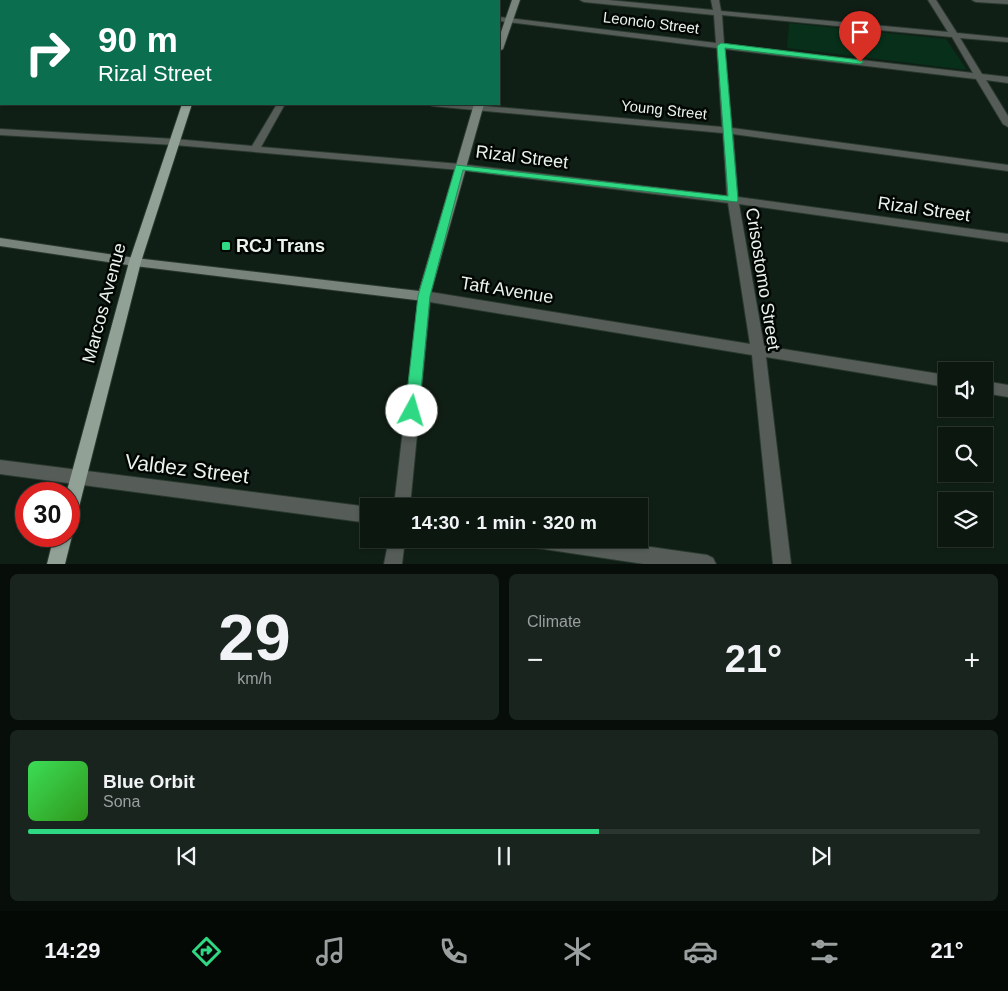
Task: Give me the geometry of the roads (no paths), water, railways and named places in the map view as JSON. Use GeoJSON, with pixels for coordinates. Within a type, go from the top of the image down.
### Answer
{"type":"FeatureCollection","features":[{"type":"Feature","properties":{"kind":"main road","name":"Marcos Avenue"},"geometry":{"type":"LineString","coordinates":[[77,482],[135,262],[187,105]]}},
{"type":"Feature","properties":{"kind":"main road"},"geometry":{"type":"LineString","coordinates":[[56,564],[60,547]]}},
{"type":"Feature","properties":{"kind":"street"},"geometry":{"type":"LineString","coordinates":[[500,46],[516,0]]}},
{"type":"Feature","properties":{"kind":"street"},"geometry":{"type":"LineString","coordinates":[[584,0],[1008,40]]}},
{"type":"Feature","properties":{"kind":"street","name":"Crisostomo Street"},"geometry":{"type":"LineString","coordinates":[[715,0],[729,131],[733,200],[758,350],[782,564]]}},
{"type":"Feature","properties":{"kind":"street"},"geometry":{"type":"LineString","coordinates":[[932,0],[1008,124]]}},
{"type":"Feature","properties":{"kind":"street"},"geometry":{"type":"LineString","coordinates":[[976,0],[1008,2]]}},
{"type":"Feature","properties":{"kind":"street","name":"Leoncio Street"},"geometry":{"type":"LineString","coordinates":[[500,19],[1008,80]]}},
{"type":"Feature","properties":{"kind":"street"},"geometry":{"type":"LineString","coordinates":[[254,150],[280,105]]}},
{"type":"Feature","properties":{"kind":"street"},"geometry":{"type":"LineString","coordinates":[[403,498],[424,296],[479,105]]}},
{"type":"Feature","properties":{"kind":"street","name":"Young Street"},"geometry":{"type":"LineString","coordinates":[[479,105],[729,131],[1008,168]]}},
{"type":"Feature","properties":{"kind":"street","name":"Rizal Street"},"geometry":{"type":"LineString","coordinates":[[0,132],[175,142],[460,167],[733,200],[1008,238]]}},
{"type":"Feature","properties":{"kind":"street","name":"Taft Avenue"},"geometry":{"type":"LineString","coordinates":[[0,242],[135,262],[424,296],[938,380]]}},
{"type":"Feature","properties":{"kind":"street"},"geometry":{"type":"LineString","coordinates":[[993,388],[1008,391]]}},
{"type":"Feature","properties":{"kind":"street","name":"Valdez Street"},"geometry":{"type":"LineString","coordinates":[[0,467],[360,514]]}},
{"type":"Feature","properties":{"kind":"street"},"geometry":{"type":"LineString","coordinates":[[393,564],[396,548]]}},
{"type":"Feature","properties":{"kind":"street"},"geometry":{"type":"LineString","coordinates":[[599,548],[707,564]]}},
{"type":"Feature","properties":{"kind":"place","name":"RCJ Trans"},"geometry":{"type":"Point","coordinates":[226,246]}}]}
